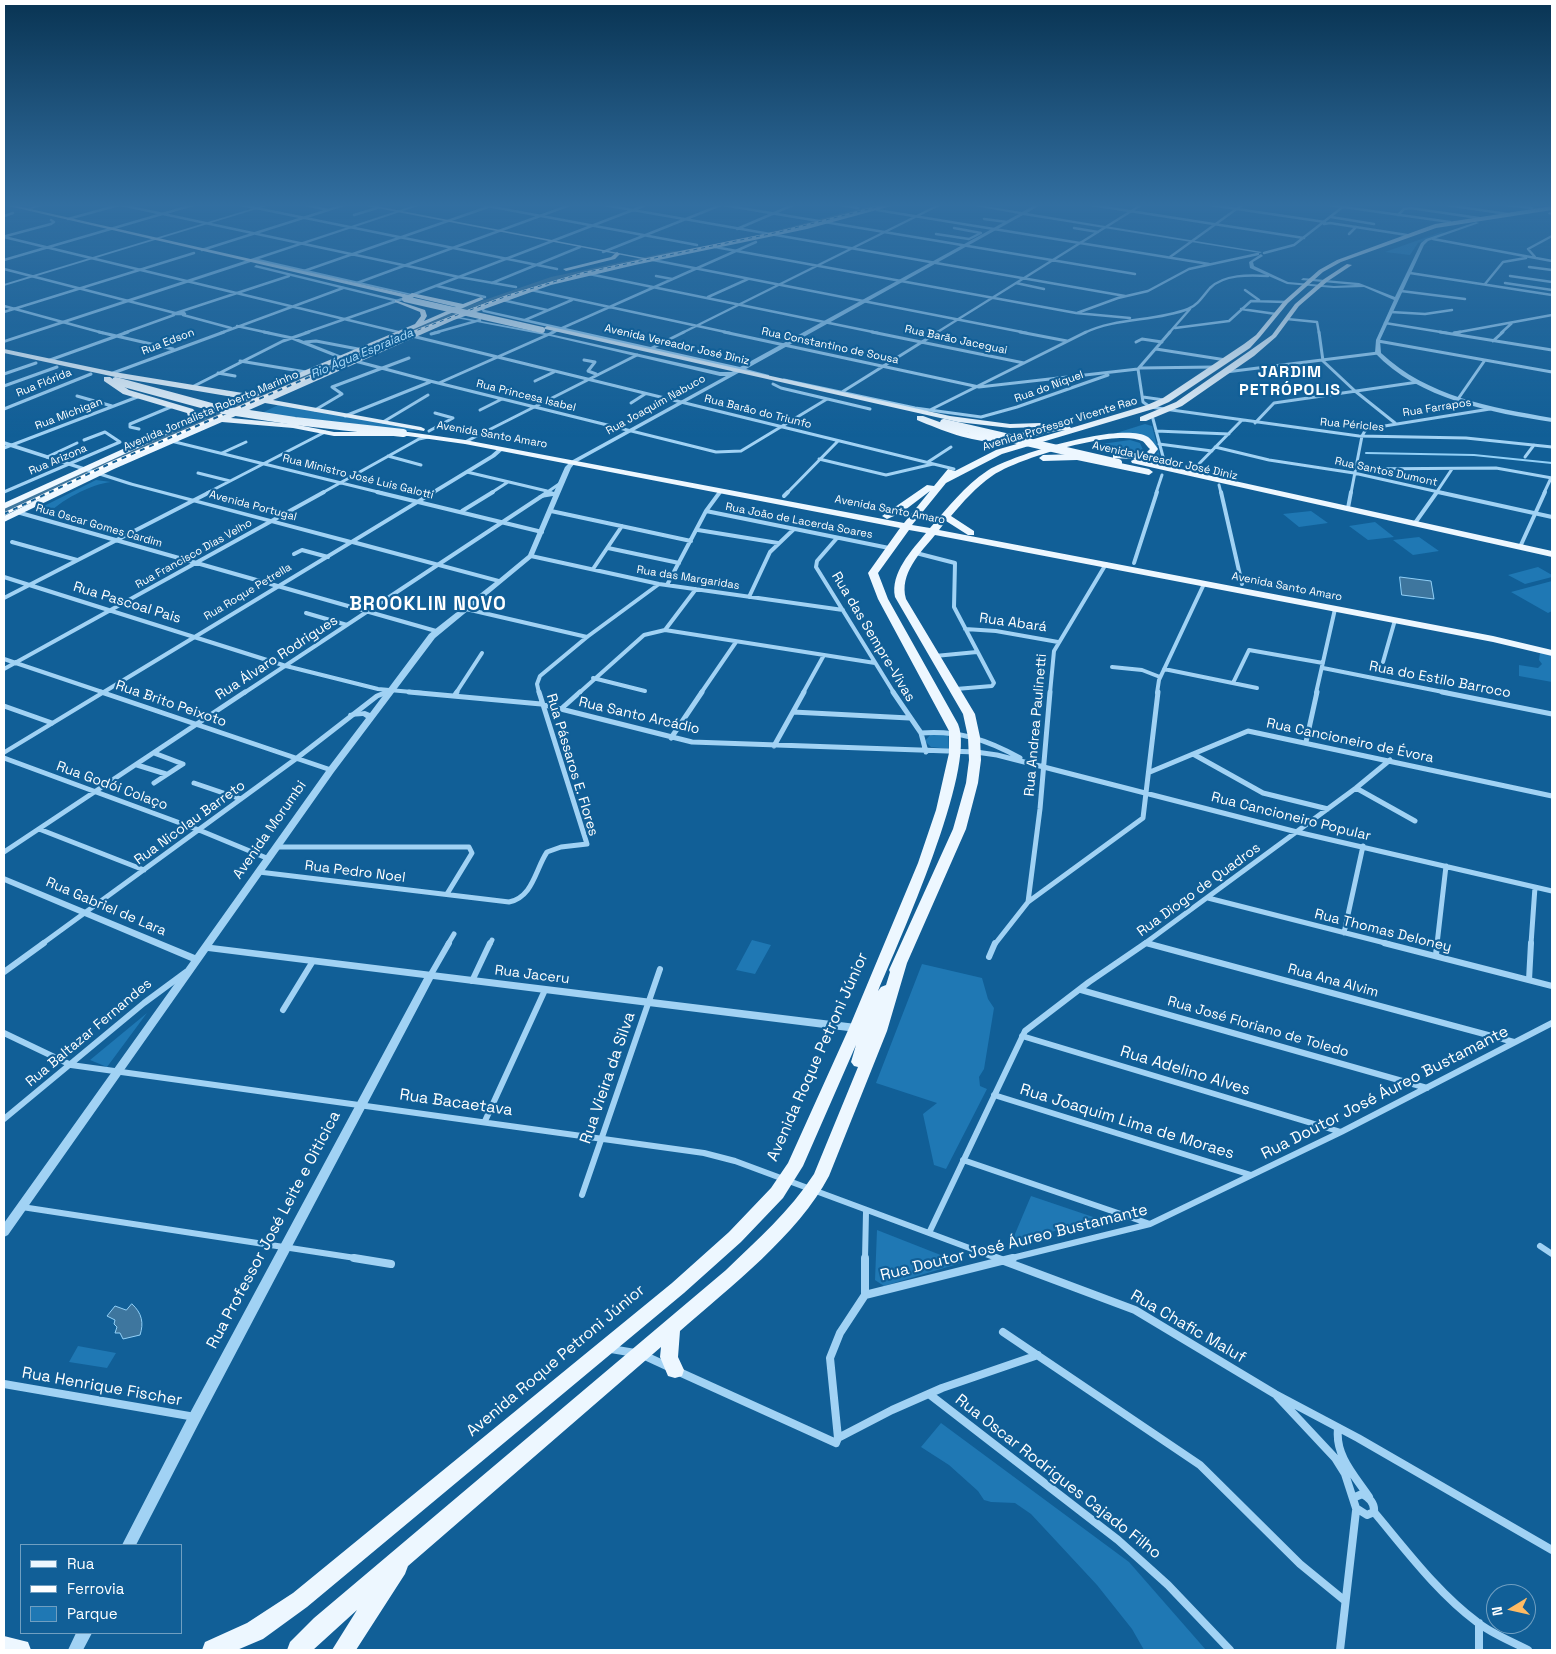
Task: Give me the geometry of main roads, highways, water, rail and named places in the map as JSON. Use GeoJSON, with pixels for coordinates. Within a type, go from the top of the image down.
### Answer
{"type":"FeatureCollection","features":[{"type":"Feature","properties":{"kind":"main road","name":"Avenida Vereador José Diniz"},"geometry":{"type":"LineString","coordinates":[[336,282],[552,331],[767,376],[776,382],[1188,475],[1348,508],[1552,554]]}},
{"type":"Feature","properties":{"kind":"main road","name":"Avenida Jornalista Roberto Marinho"},"geometry":{"type":"LineString","coordinates":[[4,519],[95,473],[220,419],[254,399],[260,390],[460,306],[530,282]]}},
{"type":"Feature","properties":{"kind":"main road","name":"Avenida Jornalista Roberto Marinho"},"geometry":{"type":"LineString","coordinates":[[4,506],[192,416],[288,390],[456,317],[531,290],[559,282]]}},
{"type":"Feature","properties":{"kind":"main road","name":"Avenida Professor Vicente Rao"},"geometry":{"type":"LineString","coordinates":[[1087,435],[1165,400],[1216,367],[1258,336],[1286,302],[1309,282]]}},
{"type":"Feature","properties":{"kind":"main road","name":"Avenida Professor Vicente Rao"},"geometry":{"type":"LineString","coordinates":[[1133,425],[1190,398],[1264,344],[1297,305],[1323,282]]}},
{"type":"Feature","properties":{"kind":"main road"},"geometry":{"type":"LineString","coordinates":[[406,298],[423,311],[438,309],[449,304]]}},
{"type":"Feature","properties":{"kind":"main road"},"geometry":{"type":"LineString","coordinates":[[406,298],[460,306]]}},
{"type":"Feature","properties":{"kind":"main road"},"geometry":{"type":"LineString","coordinates":[[418,323],[424,316],[423,311]]}},
{"type":"Feature","properties":{"kind":"main road"},"geometry":{"type":"LineString","coordinates":[[4,351],[50,360],[115,377],[223,410],[295,421],[406,430]]}},
{"type":"Feature","properties":{"kind":"main road"},"geometry":{"type":"LineString","coordinates":[[4,357],[91,374],[192,387],[242,396],[260,390]]}},
{"type":"Feature","properties":{"kind":"main road","name":"Avenida Vereador José Diniz"},"geometry":{"type":"LineString","coordinates":[[737,371],[920,418],[958,420],[1164,471],[1188,475],[1219,485],[1552,558]]}},
{"type":"Feature","properties":{"kind":"main road"},"geometry":{"type":"LineString","coordinates":[[115,377],[121,390],[174,406],[192,416],[200,410],[228,397],[230,394]]}},
{"type":"Feature","properties":{"kind":"main road"},"geometry":{"type":"LineString","coordinates":[[281,404],[276,401],[288,390]]}},
{"type":"Feature","properties":{"kind":"main road","name":"Avenida Santo Amaro"},"geometry":{"type":"LineString","coordinates":[[254,399],[383,422],[424,435],[584,457],[887,516],[909,524]]}},
{"type":"Feature","properties":{"kind":"main road"},"geometry":{"type":"LineString","coordinates":[[251,423],[251,417],[272,406],[281,404]]}},
{"type":"Feature","properties":{"kind":"main road","name":"Avenida Professor Vicente Rao"},"geometry":{"type":"LineString","coordinates":[[909,524],[939,484],[982,459],[1095,420],[1150,407]]}},
{"type":"Feature","properties":{"kind":"main road","name":"Avenida Professor Vicente Rao"},"geometry":{"type":"LineString","coordinates":[[1087,435],[1153,419],[1166,410]]}},
{"type":"Feature","properties":{"kind":"main road"},"geometry":{"type":"LineString","coordinates":[[920,418],[934,424],[982,437],[1010,439],[1045,429],[1069,430],[1087,435],[1142,437],[1152,443],[1153,453],[1119,459]]}},
{"type":"Feature","properties":{"kind":"main road","name":"Avenida Santo Amaro"},"geometry":{"type":"LineString","coordinates":[[220,419],[353,435],[406,430]]}},
{"type":"Feature","properties":{"kind":"main road"},"geometry":{"type":"LineString","coordinates":[[945,420],[1021,426],[1095,420]]}},
{"type":"Feature","properties":{"kind":"main road","name":"Avenida Professor Vicente Rao"},"geometry":{"type":"LineString","coordinates":[[960,500],[966,485],[984,469],[1023,453],[1116,427]]}},
{"type":"Feature","properties":{"kind":"main road","name":"Avenida Professor Vicente Rao"},"geometry":{"type":"LineString","coordinates":[[953,470],[991,449],[1050,433],[1069,430]]}},
{"type":"Feature","properties":{"kind":"main road","name":"Avenida Professor Vicente Rao"},"geometry":{"type":"LineString","coordinates":[[936,529],[960,500],[991,473],[1040,453],[1080,447],[1086,443],[1087,435]]}},
{"type":"Feature","properties":{"kind":"main road"},"geometry":{"type":"LineString","coordinates":[[982,437],[990,441],[991,449]]}},
{"type":"Feature","properties":{"kind":"main road","name":"Avenida Santo Amaro"},"geometry":{"type":"LineString","coordinates":[[469,440],[501,449],[720,491],[1134,563],[1552,647]]}},
{"type":"Feature","properties":{"kind":"main road"},"geometry":{"type":"LineString","coordinates":[[1023,459],[1077,458],[1164,471]]}},
{"type":"Feature","properties":{"kind":"main road"},"geometry":{"type":"LineString","coordinates":[[939,484],[953,470]]}},
{"type":"Feature","properties":{"kind":"main road"},"geometry":{"type":"LineString","coordinates":[[887,516],[912,501],[953,470]]}},
{"type":"Feature","properties":{"kind":"main road"},"geometry":{"type":"LineString","coordinates":[[912,501],[932,492]]}},
{"type":"Feature","properties":{"kind":"main road"},"geometry":{"type":"LineString","coordinates":[[946,517],[970,533]]}},
{"type":"Feature","properties":{"kind":"main road"},"geometry":{"type":"LineString","coordinates":[[873,519],[895,530],[896,539]]}},
{"type":"Feature","properties":{"kind":"main road"},"geometry":{"type":"LineString","coordinates":[[909,524],[877,565],[884,582],[890,584],[899,583],[907,565],[936,529]]}},
{"type":"Feature","properties":{"kind":"main road","name":"Avenida Santo Amaro"},"geometry":{"type":"LineString","coordinates":[[936,529],[960,536],[1395,620],[1552,653]]}},
{"type":"Feature","properties":{"kind":"main road"},"geometry":{"type":"LineString","coordinates":[[923,545],[939,538],[960,536]]}},
{"type":"Feature","properties":{"kind":"main road","name":"Avenida Roque Petroni Júnior"},"geometry":{"type":"LineString","coordinates":[[860,1033],[935,834],[955,753],[955,731],[947,712],[874,579],[872,573],[877,565]]}},
{"type":"Feature","properties":{"kind":"main road","name":"Avenida Roque Petroni Júnior"},"geometry":{"type":"LineString","coordinates":[[213,1650],[247,1635],[300,1600],[678,1288],[735,1237],[785,1181],[795,1166],[860,1033],[900,963],[962,824],[971,793],[976,752],[969,714],[956,689],[901,599],[899,583]]}},
{"type":"Feature","properties":{"kind":"main road","name":"Avenida Roque Petroni Júnior"},"geometry":{"type":"LineString","coordinates":[[298,1650],[322,1626],[671,1328],[778,1231],[811,1192],[821,1176],[880,1031],[900,963]]}},
{"type":"Feature","properties":{"kind":"main road"},"geometry":{"type":"LineString","coordinates":[[850,1101],[860,1033]]}},
{"type":"Feature","properties":{"kind":"main road"},"geometry":{"type":"LineString","coordinates":[[671,1328],[669,1357],[675,1370]]}},
{"type":"Feature","properties":{"kind":"main road"},"geometry":{"type":"LineString","coordinates":[[343,1650],[406,1554]]}},
{"type":"Feature","properties":{"kind":"main road"},"geometry":{"type":"LineString","coordinates":[[4,1646],[20,1650]]}},
{"type":"Feature","properties":{"kind":"waterway","name":"Rio Água Espraiada"},"geometry":{"type":"LineString","coordinates":[[4,512],[103,465],[450,315],[545,282]]}},
{"type":"Feature","properties":{"kind":"waterway"},"geometry":{"type":"LineString","coordinates":[[1366,453],[1474,455],[1552,463]]}},
{"type":"Feature","properties":{"kind":"railway"},"geometry":{"type":"LineString","coordinates":[[410,333],[507,296],[553,282]]}},
{"type":"Feature","properties":{"kind":"railway"},"geometry":{"type":"LineString","coordinates":[[4,514],[107,465],[413,332]]}},
{"type":"Feature","properties":{"kind":"district","name":"JARDIM PETRÓPOLIS"},"geometry":{"type":"Point","coordinates":[1290,382]}},
{"type":"Feature","properties":{"kind":"district","name":"BROOKLIN NOVO"},"geometry":{"type":"Point","coordinates":[428,605]}}]}
